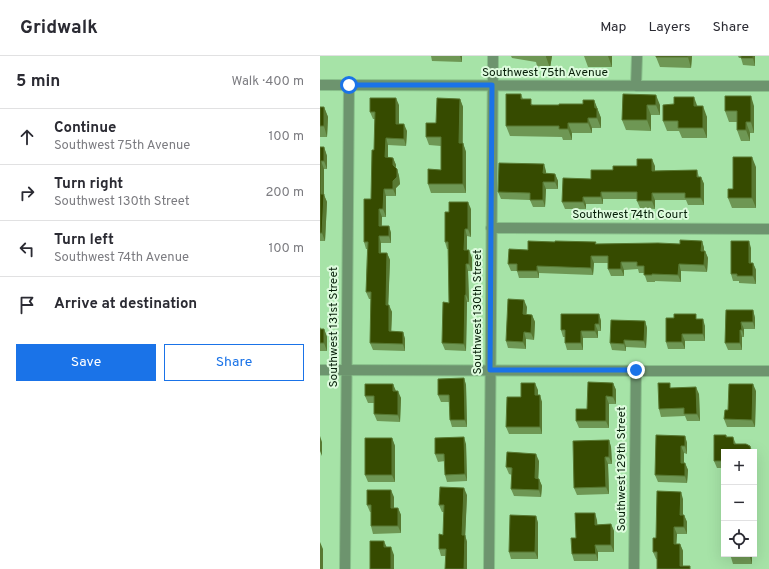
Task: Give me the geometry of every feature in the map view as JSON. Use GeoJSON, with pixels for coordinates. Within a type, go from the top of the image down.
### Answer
{"type":"FeatureCollection","features":[{"type":"Feature","properties":{"kind":"street","name":"Southwest 130th Street"},"geometry":{"type":"LineString","coordinates":[[489,569],[493,56]]}},
{"type":"Feature","properties":{"kind":"street"},"geometry":{"type":"LineString","coordinates":[[636,56],[636,86]]}},
{"type":"Feature","properties":{"kind":"street","name":"Southwest 75th Avenue"},"geometry":{"type":"LineString","coordinates":[[320,85],[769,86]]}},
{"type":"Feature","properties":{"kind":"street","name":"Southwest 131st Street"},"geometry":{"type":"LineString","coordinates":[[345,569],[349,85]]}},
{"type":"Feature","properties":{"kind":"street","name":"Southwest 74th Court"},"geometry":{"type":"LineString","coordinates":[[491,228],[769,229]]}},
{"type":"Feature","properties":{"kind":"street"},"geometry":{"type":"LineString","coordinates":[[320,370],[769,371]]}},
{"type":"Feature","properties":{"kind":"street","name":"Southwest 129th Street"},"geometry":{"type":"LineString","coordinates":[[634,569],[636,370]]}},
{"type":"Feature","properties":{"kind":"building"},"geometry":{"type":"Polygon","coordinates":[[[688,56],[688,57],[656,57],[688,56]]]}},
{"type":"Feature","properties":{"kind":"building"},"geometry":{"type":"Polygon","coordinates":[[[741,56],[753,56],[753,58],[741,58],[741,56]]]}},
{"type":"Feature","properties":{"kind":"building"},"geometry":{"type":"Polygon","coordinates":[[[506,94],[521,94],[521,99],[531,99],[531,105],[583,104],[583,100],[594,100],[595,108],[597,108],[597,118],[588,118],[588,123],[568,123],[568,129],[559,129],[559,126],[506,126],[506,94]]]}},
{"type":"Feature","properties":{"kind":"building"},"geometry":{"type":"Polygon","coordinates":[[[623,94],[656,95],[656,105],[647,105],[647,120],[622,120],[623,94]]]}},
{"type":"Feature","properties":{"kind":"building"},"geometry":{"type":"Polygon","coordinates":[[[725,96],[751,96],[751,122],[746,122],[746,130],[737,130],[737,111],[725,111],[725,96]]]}},
{"type":"Feature","properties":{"kind":"building"},"geometry":{"type":"Polygon","coordinates":[[[674,97],[694,97],[694,106],[703,106],[703,128],[678,128],[678,121],[663,121],[663,105],[674,104],[674,97]]]}},
{"type":"Feature","properties":{"kind":"building"},"geometry":{"type":"Polygon","coordinates":[[[370,98],[396,98],[396,124],[404,124],[404,139],[386,138],[385,157],[393,158],[393,165],[397,169],[397,177],[393,181],[393,189],[384,189],[383,209],[379,209],[379,226],[389,226],[389,236],[379,236],[379,253],[387,253],[386,305],[389,305],[389,331],[403,332],[403,344],[370,343],[371,292],[366,292],[368,242],[364,242],[364,199],[371,199],[372,150],[374,150],[375,112],[370,112],[370,98]]]}},
{"type":"Feature","properties":{"kind":"building"},"geometry":{"type":"Polygon","coordinates":[[[437,98],[460,99],[459,143],[463,143],[463,184],[428,184],[428,169],[441,170],[441,137],[426,137],[426,123],[436,123],[437,98]]]}},
{"type":"Feature","properties":{"kind":"building"},"geometry":{"type":"Polygon","coordinates":[[[320,107],[324,107],[324,126],[320,126],[320,107]]]}},
{"type":"Feature","properties":{"kind":"building"},"geometry":{"type":"Polygon","coordinates":[[[320,147],[324,147],[324,161],[321,161],[321,194],[324,194],[322,233],[320,233],[320,147]]]}},
{"type":"Feature","properties":{"kind":"building"},"geometry":{"type":"Polygon","coordinates":[[[733,157],[752,157],[752,198],[728,198],[728,189],[733,189],[733,157]]]}},
{"type":"Feature","properties":{"kind":"building"},"geometry":{"type":"Polygon","coordinates":[[[637,159],[652,159],[652,171],[697,170],[697,177],[701,177],[701,198],[685,198],[685,193],[652,193],[652,201],[637,201],[637,192],[601,192],[601,197],[583,197],[583,202],[562,202],[563,178],[591,179],[591,170],[613,170],[613,166],[637,166],[637,159]]]}},
{"type":"Feature","properties":{"kind":"building"},"geometry":{"type":"Polygon","coordinates":[[[499,163],[544,164],[543,173],[555,174],[555,182],[543,182],[543,200],[530,200],[530,193],[498,192],[499,163]]]}},
{"type":"Feature","properties":{"kind":"building"},"geometry":{"type":"Polygon","coordinates":[[[449,202],[468,202],[468,229],[465,229],[464,250],[469,250],[469,264],[466,264],[464,344],[442,343],[443,302],[449,303],[448,242],[445,242],[445,212],[449,212],[449,202]]]}},
{"type":"Feature","properties":{"kind":"building"},"geometry":{"type":"Polygon","coordinates":[[[680,240],[702,241],[701,251],[705,251],[704,265],[679,264],[678,275],[644,275],[644,266],[637,266],[637,262],[621,262],[621,269],[608,269],[608,256],[591,256],[591,268],[537,266],[537,271],[517,271],[517,264],[508,264],[509,249],[528,250],[528,241],[596,242],[595,244],[680,244],[680,240]]]}},
{"type":"Feature","properties":{"kind":"building"},"geometry":{"type":"Polygon","coordinates":[[[731,241],[749,241],[749,263],[753,263],[753,276],[737,276],[737,274],[731,274],[731,241]]]}},
{"type":"Feature","properties":{"kind":"building"},"geometry":{"type":"Polygon","coordinates":[[[508,299],[524,300],[523,314],[532,315],[531,333],[524,332],[523,342],[506,341],[508,299]]]}},
{"type":"Feature","properties":{"kind":"building"},"geometry":{"type":"Polygon","coordinates":[[[726,310],[753,310],[753,322],[741,322],[742,330],[740,330],[740,343],[725,343],[726,310]]]}},
{"type":"Feature","properties":{"kind":"building"},"geometry":{"type":"Polygon","coordinates":[[[561,314],[599,314],[599,324],[595,324],[595,331],[581,331],[581,343],[565,343],[565,330],[561,330],[561,314]]]}},
{"type":"Feature","properties":{"kind":"building"},"geometry":{"type":"Polygon","coordinates":[[[674,314],[696,314],[696,319],[703,319],[703,334],[682,334],[682,342],[666,342],[666,318],[674,318],[674,314]]]}},
{"type":"Feature","properties":{"kind":"building"},"geometry":{"type":"Polygon","coordinates":[[[611,320],[645,321],[644,341],[624,340],[624,344],[610,343],[611,320]]]}},
{"type":"Feature","properties":{"kind":"building"},"geometry":{"type":"Polygon","coordinates":[[[320,329],[324,329],[324,343],[320,343],[320,329]]]}},
{"type":"Feature","properties":{"kind":"building"},"geometry":{"type":"Polygon","coordinates":[[[464,378],[465,420],[450,420],[449,395],[438,395],[438,379],[464,378]]]}},
{"type":"Feature","properties":{"kind":"building"},"geometry":{"type":"Polygon","coordinates":[[[588,382],[613,383],[613,397],[606,396],[606,421],[576,421],[576,409],[587,409],[588,382]]]}},
{"type":"Feature","properties":{"kind":"building"},"geometry":{"type":"Polygon","coordinates":[[[521,383],[535,383],[535,395],[540,395],[540,427],[506,427],[507,397],[521,397],[521,383]]]}},
{"type":"Feature","properties":{"kind":"building"},"geometry":{"type":"Polygon","coordinates":[[[658,383],[670,383],[670,388],[696,387],[697,414],[684,414],[684,408],[659,409],[658,383]]]}},
{"type":"Feature","properties":{"kind":"building"},"geometry":{"type":"Polygon","coordinates":[[[365,384],[393,384],[393,391],[398,391],[398,415],[374,414],[374,396],[365,396],[365,384]]]}},
{"type":"Feature","properties":{"kind":"building"},"geometry":{"type":"Polygon","coordinates":[[[729,384],[753,384],[752,420],[724,419],[725,410],[728,410],[729,384]]]}},
{"type":"Feature","properties":{"kind":"building"},"geometry":{"type":"Polygon","coordinates":[[[656,435],[685,436],[685,446],[681,446],[681,463],[685,463],[685,476],[655,475],[656,435]]]}},
{"type":"Feature","properties":{"kind":"building"},"geometry":{"type":"Polygon","coordinates":[[[714,435],[726,435],[726,437],[733,437],[734,444],[746,444],[750,446],[750,449],[721,449],[721,461],[714,461],[714,435]]]}},
{"type":"Feature","properties":{"kind":"building"},"geometry":{"type":"Polygon","coordinates":[[[464,437],[465,474],[445,475],[444,454],[435,454],[435,438],[464,437]]]}},
{"type":"Feature","properties":{"kind":"building"},"geometry":{"type":"Polygon","coordinates":[[[365,438],[392,438],[392,475],[365,475],[365,438]]]}},
{"type":"Feature","properties":{"kind":"building"},"geometry":{"type":"Polygon","coordinates":[[[609,440],[609,457],[605,457],[606,487],[574,488],[573,441],[609,440]]]}},
{"type":"Feature","properties":{"kind":"building"},"geometry":{"type":"Polygon","coordinates":[[[507,452],[536,454],[535,478],[539,479],[539,490],[511,489],[512,468],[506,467],[507,452]]]}},
{"type":"Feature","properties":{"kind":"building"},"geometry":{"type":"Polygon","coordinates":[[[440,487],[464,488],[462,535],[465,535],[464,569],[445,569],[446,549],[439,549],[439,534],[443,535],[444,505],[439,505],[440,487]]]}},
{"type":"Feature","properties":{"kind":"building"},"geometry":{"type":"Polygon","coordinates":[[[367,490],[391,490],[391,508],[398,508],[398,526],[371,526],[371,505],[367,505],[367,490]]]}},
{"type":"Feature","properties":{"kind":"building"},"geometry":{"type":"Polygon","coordinates":[[[657,491],[681,492],[680,515],[684,515],[684,527],[674,527],[674,544],[680,544],[680,566],[690,566],[690,569],[657,569],[657,552],[653,552],[653,538],[656,538],[657,491]]]}},
{"type":"Feature","properties":{"kind":"building"},"geometry":{"type":"Polygon","coordinates":[[[575,513],[595,513],[595,525],[611,524],[611,545],[595,545],[596,554],[572,554],[571,538],[576,538],[575,513]]]}},
{"type":"Feature","properties":{"kind":"building"},"geometry":{"type":"Polygon","coordinates":[[[510,515],[536,516],[535,552],[509,552],[510,515]]]}},
{"type":"Feature","properties":{"kind":"building"},"geometry":{"type":"Polygon","coordinates":[[[370,541],[384,541],[384,547],[391,547],[391,569],[370,569],[370,541]]]}},
{"type":"Feature","properties":{"kind":"route"},"geometry":{"type":"LineString","coordinates":[[349,85],[492,85],[490,370],[636,370]]}}]}
